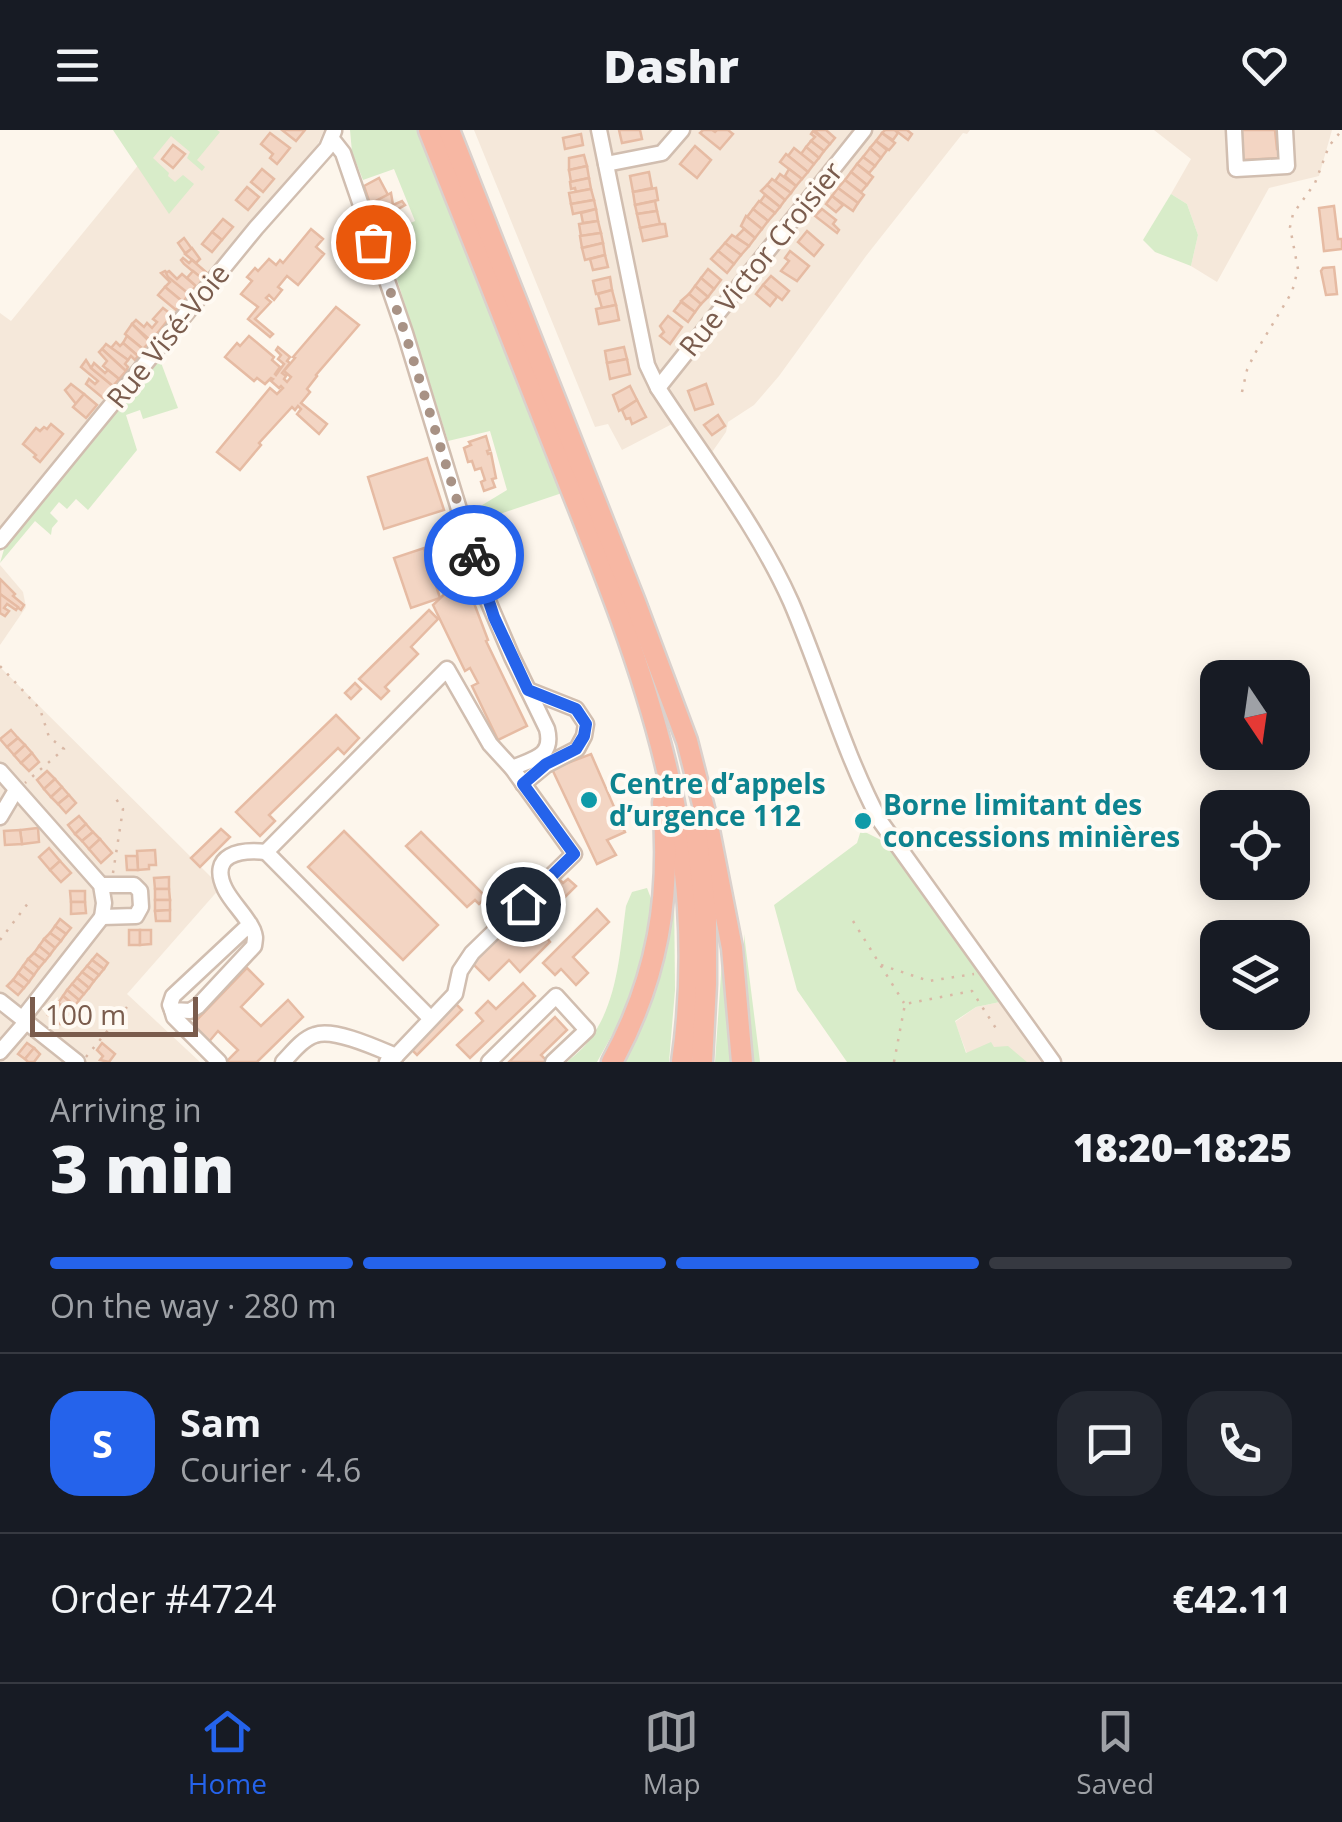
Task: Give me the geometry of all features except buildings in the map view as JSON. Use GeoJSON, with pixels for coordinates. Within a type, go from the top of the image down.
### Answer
{"type":"FeatureCollection","features":[{"type":"Feature","properties":{"kind":"highway"},"geometry":{"type":"LineString","coordinates":[[429,130],[615,599],[665,756],[681,840],[689,923],[689,985],[682,1062]]}},
{"type":"Feature","properties":{"kind":"highway"},"geometry":{"type":"LineString","coordinates":[[449,130],[686,741],[732,948],[742,1062]]}},
{"type":"Feature","properties":{"kind":"highway"},"geometry":{"type":"LineString","coordinates":[[671,702],[698,844],[706,916],[702,1062]]}},
{"type":"Feature","properties":{"kind":"highway"},"geometry":{"type":"LineString","coordinates":[[612,1062],[632,1025],[649,978],[662,919],[666,871],[662,784],[665,756]]}},
{"type":"Feature","properties":{"kind":"street"},"geometry":{"type":"LineString","coordinates":[[599,130],[647,365],[658,388],[744,518],[784,588],[880,821],[1049,1060]]}},
{"type":"Feature","properties":{"kind":"street"},"geometry":{"type":"LineString","coordinates":[[606,164],[662,153],[682,130]]}},
{"type":"Feature","properties":{"kind":"street","name":"Rue Victor Croisier"},"geometry":{"type":"LineString","coordinates":[[658,388],[864,130]]}},
{"type":"Feature","properties":{"kind":"street"},"geometry":{"type":"LineString","coordinates":[[1234,130],[1236,169],[1287,166],[1285,130]]}},
{"type":"Feature","properties":{"kind":"street"},"geometry":{"type":"LineString","coordinates":[[333,134],[405,333],[486,594],[547,729],[547,749],[539,757],[512,768]]}},
{"type":"Feature","properties":{"kind":"street","name":"Rue Visé-Voie"},"geometry":{"type":"LineString","coordinates":[[0,541],[333,134]]}},
{"type":"Feature","properties":{"kind":"street"},"geometry":{"type":"LineString","coordinates":[[172,1010],[190,1011],[198,1006],[254,946],[256,939],[250,924],[221,877],[220,866],[225,858],[239,852],[266,852],[447,669],[490,744],[574,854],[472,953],[460,970],[456,994],[392,1059],[368,1045],[325,1034],[304,1042],[283,1062]]}},
{"type":"Feature","properties":{"kind":"street"},"geometry":{"type":"LineString","coordinates":[[523,784],[546,764],[576,749],[586,724],[576,709],[531,696]]}},
{"type":"Feature","properties":{"kind":"street"},"geometry":{"type":"LineString","coordinates":[[550,741],[565,746],[584,736]]}},
{"type":"Feature","properties":{"kind":"street"},"geometry":{"type":"LineString","coordinates":[[0,771],[106,885],[129,884],[138,888],[140,911],[133,917],[102,918]]}},
{"type":"Feature","properties":{"kind":"street"},"geometry":{"type":"LineString","coordinates":[[0,817],[16,790]]}},
{"type":"Feature","properties":{"kind":"street"},"geometry":{"type":"LineString","coordinates":[[266,852],[431,1019]]}},
{"type":"Feature","properties":{"kind":"street"},"geometry":{"type":"LineString","coordinates":[[0,1052],[102,918],[106,885]]}},
{"type":"Feature","properties":{"kind":"street"},"geometry":{"type":"LineString","coordinates":[[219,1062],[174,1017],[170,1005],[173,996],[250,924]]}},
{"type":"Feature","properties":{"kind":"street"},"geometry":{"type":"LineString","coordinates":[[490,1062],[556,996],[587,1030],[553,1062]]}},
{"type":"Feature","properties":{"kind":"street"},"geometry":{"type":"LineString","coordinates":[[0,1001],[79,1062]]}},
{"type":"Feature","properties":{"kind":"path"},"geometry":{"type":"LineString","coordinates":[[1242,392],[1254,354],[1292,292],[1298,268],[1290,228],[1292,214],[1315,183],[1328,146],[1342,130]]}},
{"type":"Feature","properties":{"kind":"path"},"geometry":{"type":"LineString","coordinates":[[0,666],[40,709],[48,737],[64,749],[16,790]]}},
{"type":"Feature","properties":{"kind":"path"},"geometry":{"type":"LineString","coordinates":[[106,885],[124,809],[116,799]]}},
{"type":"Feature","properties":{"kind":"path"},"geometry":{"type":"LineString","coordinates":[[0,940],[29,902]]}},
{"type":"Feature","properties":{"kind":"path"},"geometry":{"type":"LineString","coordinates":[[853,921],[905,1004],[894,1062]]}},
{"type":"Feature","properties":{"kind":"path"},"geometry":{"type":"LineString","coordinates":[[881,965],[929,981],[980,974]]}},
{"type":"Feature","properties":{"kind":"path"},"geometry":{"type":"LineString","coordinates":[[905,1004],[972,991],[997,1030]]}},
{"type":"Feature","properties":{"kind":"path"},"geometry":{"type":"LineString","coordinates":[[79,1062],[128,1007]]}},
{"type":"Feature","properties":{"kind":"shaded area"},"geometry":{"type":"Polygon","coordinates":[[[167,130],[324,130],[305,163],[0,531],[0,313],[11,321],[167,130]]]}},
{"type":"Feature","properties":{"kind":"shaded area"},"geometry":{"type":"Polygon","coordinates":[[[474,130],[970,130],[963,133],[866,256],[779,376],[754,405],[728,422],[726,432],[708,458],[674,423],[622,450],[608,424],[595,427],[474,130]]]}},
{"type":"Feature","properties":{"kind":"shaded area"},"geometry":{"type":"Polygon","coordinates":[[[1154,130],[1332,130],[1319,176],[1269,188],[1217,282],[1191,266],[1198,235],[1187,204],[1171,194],[1191,159],[1154,130]]]}},
{"type":"Feature","properties":{"kind":"shaded area"},"geometry":{"type":"Polygon","coordinates":[[[0,565],[23,592],[26,607],[0,645],[0,565]]]}},
{"type":"Feature","properties":{"kind":"shaded area"},"geometry":{"type":"Polygon","coordinates":[[[0,667],[221,887],[127,994],[200,1062],[0,1062],[0,667]]]}},
{"type":"Feature","properties":{"kind":"shaded area"},"geometry":{"type":"Polygon","coordinates":[[[1000,1002],[1046,1062],[970,1062],[955,1022],[976,1007],[1000,1002]]]}},
{"type":"Feature","properties":{"kind":"green space"},"geometry":{"type":"Polygon","coordinates":[[[113,130],[220,132],[197,160],[205,167],[202,171],[187,158],[190,152],[171,136],[153,158],[175,182],[183,175],[194,184],[169,214],[113,130]]]}},
{"type":"Feature","properties":{"kind":"green space"},"geometry":{"type":"Polygon","coordinates":[[[350,130],[418,130],[565,492],[476,522],[474,510],[507,490],[490,431],[448,441],[383,235],[415,221],[394,169],[363,180],[352,152],[350,130]]]}},
{"type":"Feature","properties":{"kind":"green space"},"geometry":{"type":"Polygon","coordinates":[[[1171,194],[1187,204],[1198,235],[1191,266],[1155,252],[1143,240],[1171,194]]]}},
{"type":"Feature","properties":{"kind":"green space"},"geometry":{"type":"Polygon","coordinates":[[[160,360],[178,408],[143,419],[140,410],[126,415],[137,450],[88,510],[76,499],[67,509],[59,502],[50,513],[58,521],[51,535],[35,521],[0,563],[5,546],[160,360]]]}},
{"type":"Feature","properties":{"kind":"green space"},"geometry":{"type":"Polygon","coordinates":[[[861,830],[891,845],[1000,1002],[976,1007],[955,1021],[966,1053],[991,1042],[994,1047],[1008,1046],[1027,1062],[847,1062],[797,990],[774,905],[857,843],[861,830]]]}},
{"type":"Feature","properties":{"kind":"green space"},"geometry":{"type":"Polygon","coordinates":[[[674,887],[675,990],[669,1062],[621,1062],[674,887]]]}},
{"type":"Feature","properties":{"kind":"green space"},"geometry":{"type":"Polygon","coordinates":[[[647,888],[652,901],[643,955],[621,1019],[597,1062],[567,1062],[588,1042],[607,1009],[626,906],[632,892],[647,888]]]}},
{"type":"Feature","properties":{"kind":"green space"},"geometry":{"type":"Polygon","coordinates":[[[720,920],[736,1062],[715,1062],[722,960],[720,920]]]}},
{"type":"Feature","properties":{"kind":"green space"},"geometry":{"type":"Polygon","coordinates":[[[744,934],[760,1062],[751,1062],[744,934]]]}},
{"type":"Feature","properties":{"kind":"way so far"},"geometry":{"type":"LineString","coordinates":[[373,242],[474,555]]}},
{"type":"Feature","properties":{"kind":"place","name":"Centre d’appels d’urgence 112"},"geometry":{"type":"Point","coordinates":[589,800]}},
{"type":"Feature","properties":{"kind":"place","name":"Borne limitant des concessions minières"},"geometry":{"type":"Point","coordinates":[863,821]}},
{"type":"Feature","properties":{"kind":"route"},"geometry":{"type":"LineString","coordinates":[[474,555],[494,617],[528,690],[576,709],[586,724],[576,749],[546,764],[523,784],[574,854],[523,904]]}}]}
